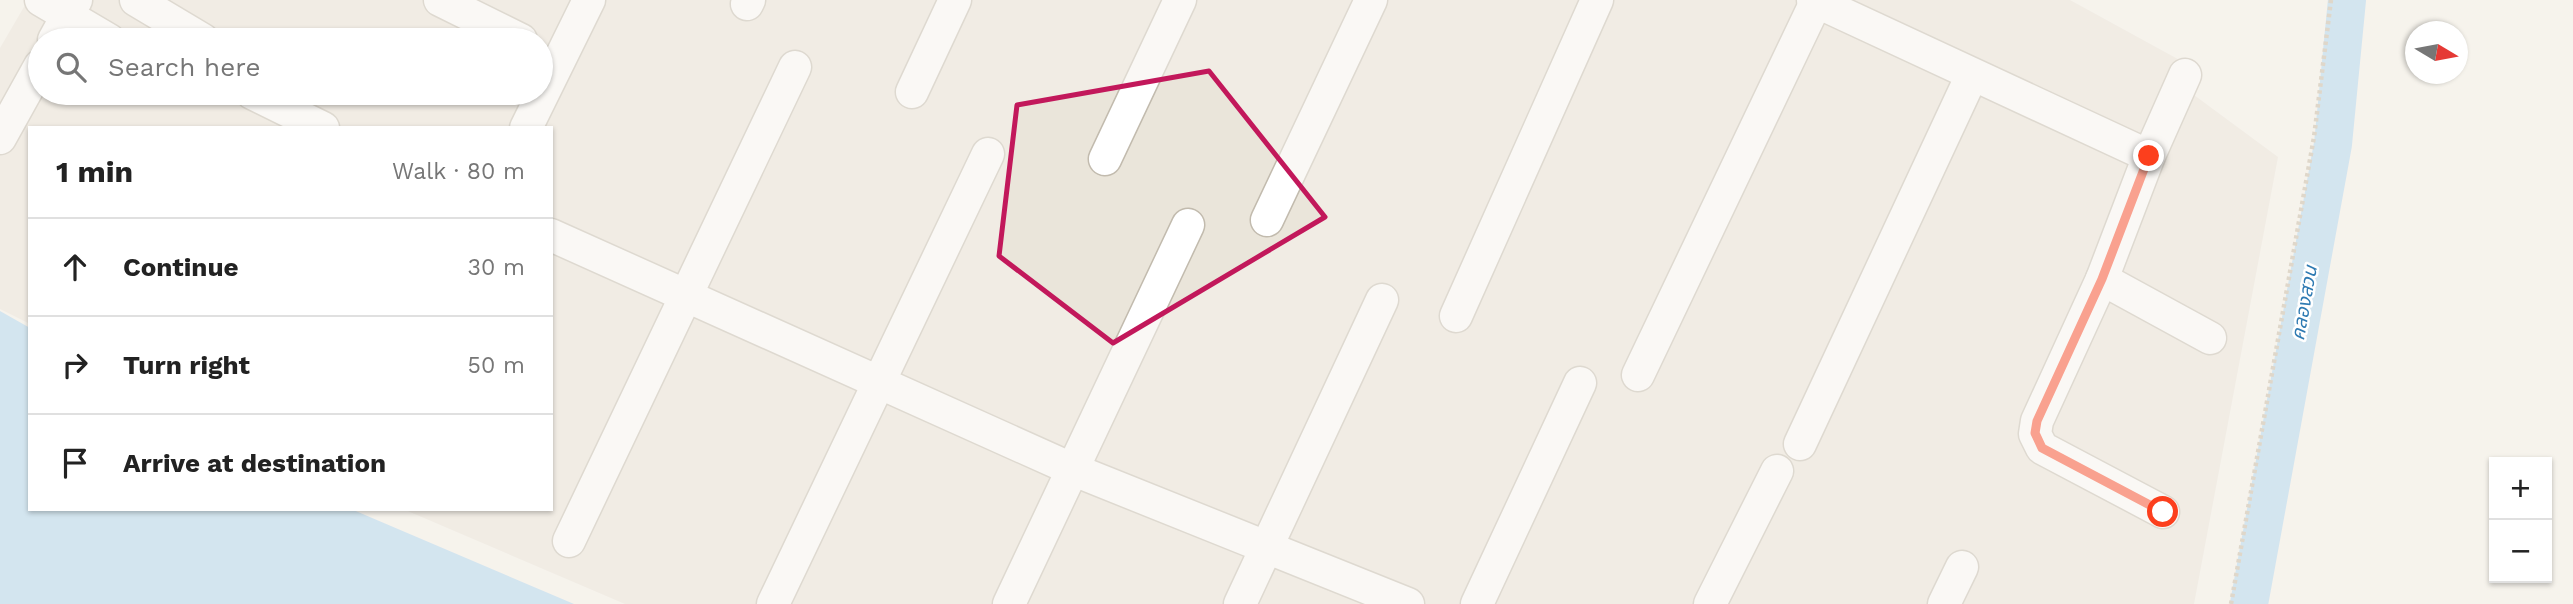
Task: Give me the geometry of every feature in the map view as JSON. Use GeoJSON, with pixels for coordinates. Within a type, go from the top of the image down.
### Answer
{"type":"FeatureCollection","features":[{"type":"Feature","properties":{"kind":"street"},"geometry":{"type":"LineString","coordinates":[[41,0],[66,19],[85,28]]}},
{"type":"Feature","properties":{"kind":"street"},"geometry":{"type":"LineString","coordinates":[[136,0],[183,28]]}},
{"type":"Feature","properties":{"kind":"street"},"geometry":{"type":"LineString","coordinates":[[440,0],[497,28]]}},
{"type":"Feature","properties":{"kind":"street"},"geometry":{"type":"LineString","coordinates":[[553,51],[589,0]]}},
{"type":"Feature","properties":{"kind":"street"},"geometry":{"type":"LineString","coordinates":[[912,92],[955,0]]}},
{"type":"Feature","properties":{"kind":"street"},"geometry":{"type":"LineString","coordinates":[[1105,159],[1180,0]]}},
{"type":"Feature","properties":{"kind":"street"},"geometry":{"type":"LineString","coordinates":[[1267,220],[1371,0]]}},
{"type":"Feature","properties":{"kind":"street"},"geometry":{"type":"LineString","coordinates":[[1456,316],[1597,0]]}},
{"type":"Feature","properties":{"kind":"street"},"geometry":{"type":"LineString","coordinates":[[1638,374],[1814,1],[2149,156]]}},
{"type":"Feature","properties":{"kind":"street"},"geometry":{"type":"LineString","coordinates":[[569,541],[795,67]]}},
{"type":"Feature","properties":{"kind":"street"},"geometry":{"type":"LineString","coordinates":[[1800,444],[1972,75]]}},
{"type":"Feature","properties":{"kind":"street"},"geometry":{"type":"LineString","coordinates":[[2163,512],[2042,448],[2035,433],[2037,421],[2102,279],[2149,156],[2185,75]]}},
{"type":"Feature","properties":{"kind":"street"},"geometry":{"type":"LineString","coordinates":[[0,138],[28,88]]}},
{"type":"Feature","properties":{"kind":"street"},"geometry":{"type":"LineString","coordinates":[[273,105],[309,125]]}},
{"type":"Feature","properties":{"kind":"street"},"geometry":{"type":"LineString","coordinates":[[527,126],[534,105]]}},
{"type":"Feature","properties":{"kind":"street"},"geometry":{"type":"LineString","coordinates":[[773,604],[988,155]]}},
{"type":"Feature","properties":{"kind":"street"},"geometry":{"type":"LineString","coordinates":[[1009,604],[1188,225]]}},
{"type":"Feature","properties":{"kind":"street"},"geometry":{"type":"LineString","coordinates":[[553,236],[1074,470],[1408,604]]}},
{"type":"Feature","properties":{"kind":"street"},"geometry":{"type":"LineString","coordinates":[[2102,279],[2210,338]]}},
{"type":"Feature","properties":{"kind":"street"},"geometry":{"type":"LineString","coordinates":[[1240,604],[1382,300]]}},
{"type":"Feature","properties":{"kind":"street"},"geometry":{"type":"LineString","coordinates":[[1478,604],[1580,383]]}},
{"type":"Feature","properties":{"kind":"street"},"geometry":{"type":"LineString","coordinates":[[1710,604],[1777,471]]}},
{"type":"Feature","properties":{"kind":"street"},"geometry":{"type":"LineString","coordinates":[[1944,604],[1962,567]]}},
{"type":"Feature","properties":{"kind":"path"},"geometry":{"type":"LineString","coordinates":[[2231,604],[2314,137],[2331,0]]}},
{"type":"Feature","properties":{"kind":"highlighted area"},"geometry":{"type":"Polygon","coordinates":[[[1209,71],[1325,217],[1113,343],[999,256],[1017,105],[1209,71]]]}},
{"type":"Feature","properties":{"kind":"shaded area"},"geometry":{"type":"Polygon","coordinates":[[[28,0],[2070,0],[2185,63],[2194,95],[2278,157],[2194,604],[625,604],[408,511],[553,511],[553,126],[28,126],[28,323],[0,309],[0,48],[28,0]]]}},
{"type":"Feature","properties":{"kind":"water"},"geometry":{"type":"Polygon","coordinates":[[[0,311],[28,327],[28,511],[356,511],[574,604],[0,604],[0,311]]]}},
{"type":"Feature","properties":{"kind":"waterway","name":"คลองสวน"},"geometry":{"type":"LineString","coordinates":[[2249,604],[2333,144],[2347,0]]}},
{"type":"Feature","properties":{"kind":"route"},"geometry":{"type":"LineString","coordinates":[[2149,156],[2102,279],[2037,421],[2035,433],[2042,448],[2163,512]]}}]}
